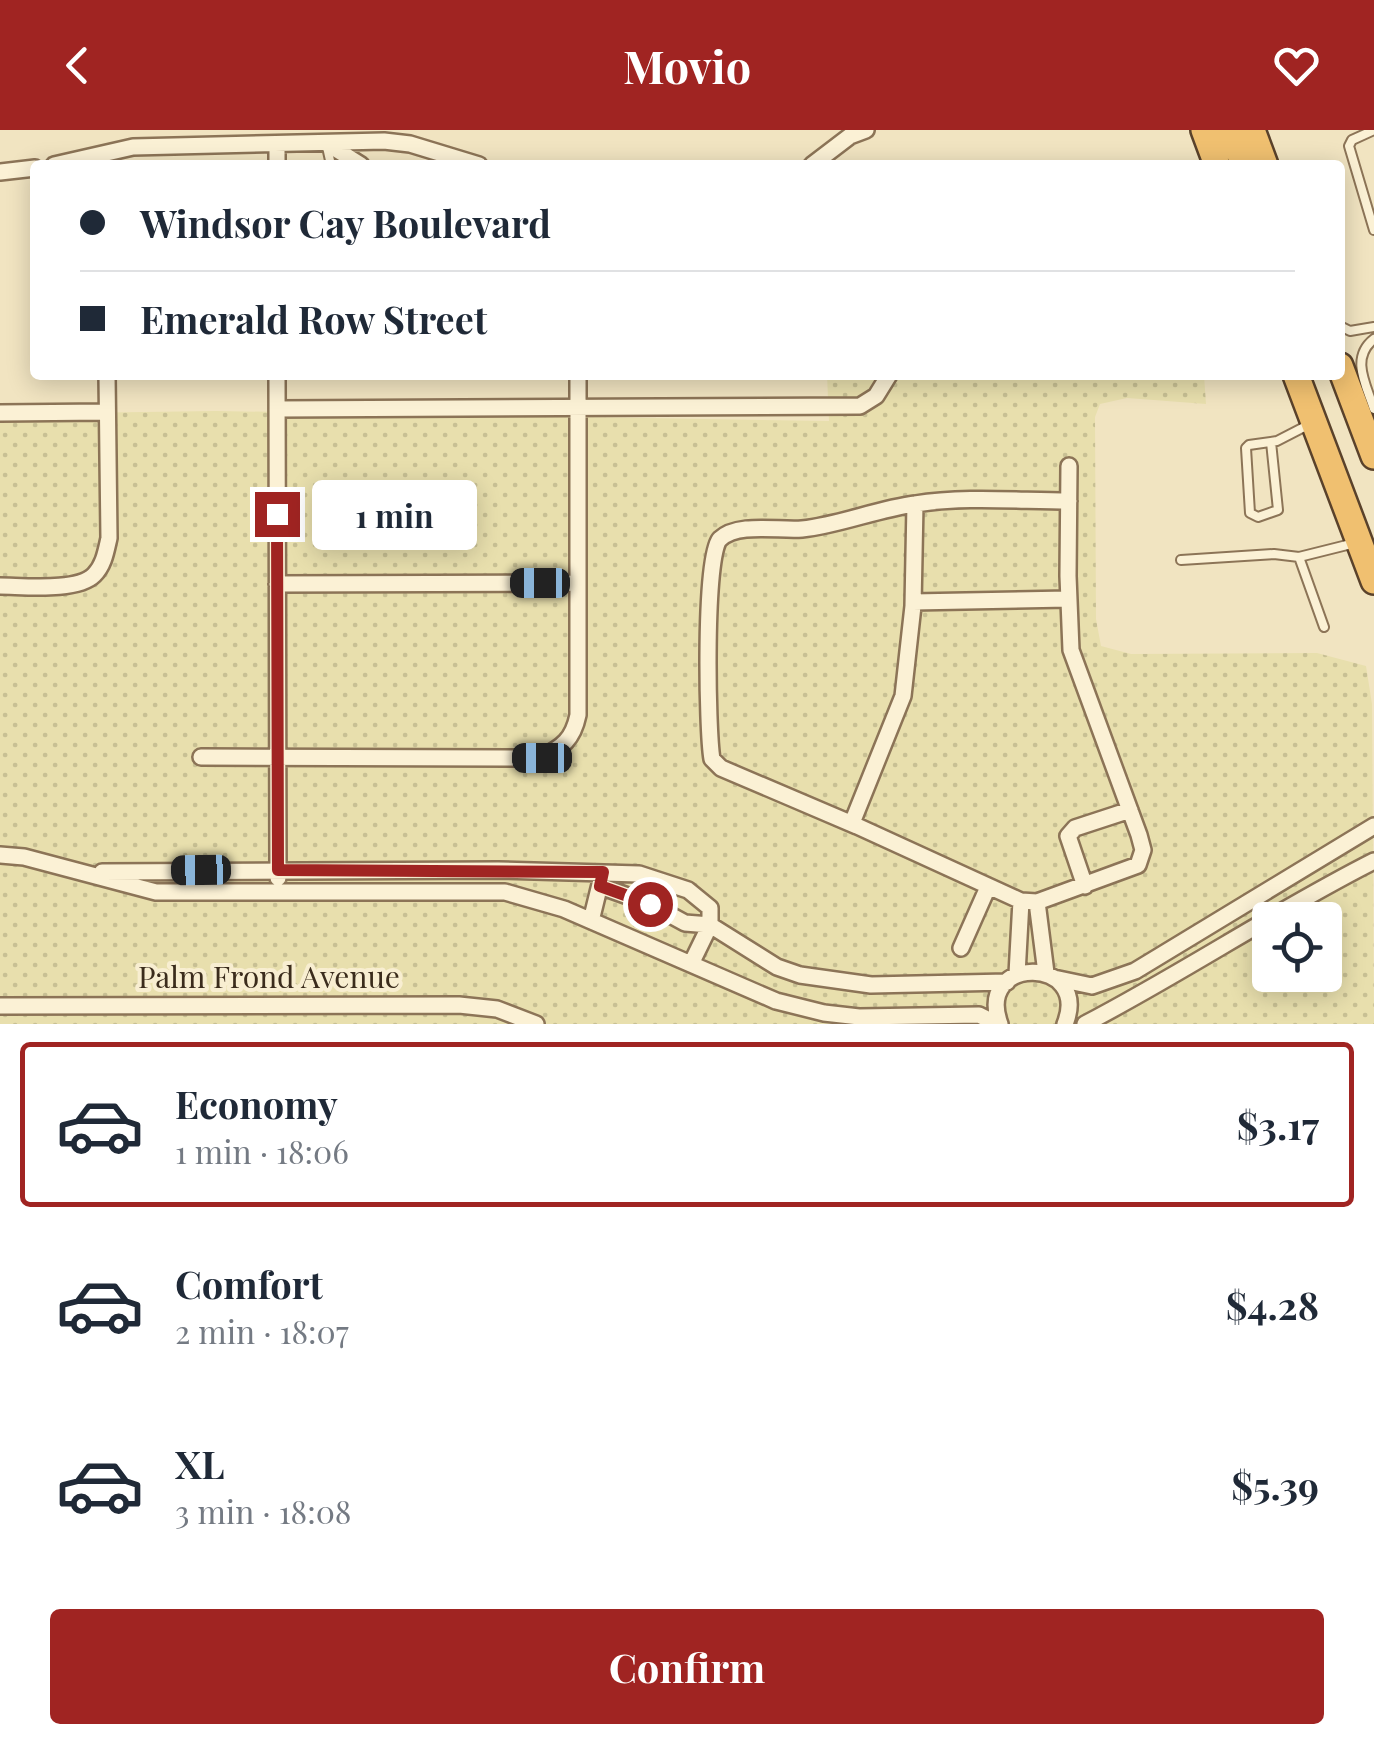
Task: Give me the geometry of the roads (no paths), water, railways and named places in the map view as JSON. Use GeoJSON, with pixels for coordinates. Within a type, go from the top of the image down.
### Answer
{"type":"FeatureCollection","features":[{"type":"Feature","properties":{"kind":"highway"},"geometry":{"type":"LineString","coordinates":[[1204,130],[1215,160]]}},
{"type":"Feature","properties":{"kind":"highway"},"geometry":{"type":"LineString","coordinates":[[1220,130],[1243,160]]}},
{"type":"Feature","properties":{"kind":"highway"},"geometry":{"type":"LineString","coordinates":[[1252,130],[1263,160]]}},
{"type":"Feature","properties":{"kind":"highway"},"geometry":{"type":"LineString","coordinates":[[1345,379],[1374,456]]}},
{"type":"Feature","properties":{"kind":"highway"},"geometry":{"type":"LineString","coordinates":[[1298,380],[1374,582]]}},
{"type":"Feature","properties":{"kind":"street"},"geometry":{"type":"LineString","coordinates":[[819,160],[850,136],[866,130]]}},
{"type":"Feature","properties":{"kind":"street"},"geometry":{"type":"LineString","coordinates":[[110,159],[133,147],[384,141],[462,160]]}},
{"type":"Feature","properties":{"kind":"street"},"geometry":{"type":"LineString","coordinates":[[326,143],[353,160]]}},
{"type":"Feature","properties":{"kind":"street"},"geometry":{"type":"LineString","coordinates":[[277,144],[277,160]]}},
{"type":"Feature","properties":{"kind":"street"},"geometry":{"type":"LineString","coordinates":[[420,160],[426,149]]}},
{"type":"Feature","properties":{"kind":"street"},"geometry":{"type":"LineString","coordinates":[[0,172],[30,169]]}},
{"type":"Feature","properties":{"kind":"street"},"geometry":{"type":"LineString","coordinates":[[0,586],[56,586],[96,574],[109,538],[107,380]]}},
{"type":"Feature","properties":{"kind":"street"},"geometry":{"type":"LineString","coordinates":[[277,380],[279,892]]}},
{"type":"Feature","properties":{"kind":"street"},"geometry":{"type":"LineString","coordinates":[[200,757],[542,758],[562,748],[574,732],[578,715],[578,380]]}},
{"type":"Feature","properties":{"kind":"street"},"geometry":{"type":"LineString","coordinates":[[277,408],[860,406],[876,396],[886,380]]}},
{"type":"Feature","properties":{"kind":"street"},"geometry":{"type":"LineString","coordinates":[[0,413],[106,412]]}},
{"type":"Feature","properties":{"kind":"street"},"geometry":{"type":"LineString","coordinates":[[1069,501],[915,504],[808,528],[720,538],[712,549],[709,590],[712,759],[721,768],[988,888],[1029,902],[1138,865],[1142,850],[1130,810],[1071,650],[1070,466]]}},
{"type":"Feature","properties":{"kind":"street"},"geometry":{"type":"LineString","coordinates":[[852,824],[903,696],[913,602],[915,504]]}},
{"type":"Feature","properties":{"kind":"street"},"geometry":{"type":"LineString","coordinates":[[277,584],[578,583]]}},
{"type":"Feature","properties":{"kind":"street"},"geometry":{"type":"LineString","coordinates":[[913,602],[1068,600]]}},
{"type":"Feature","properties":{"kind":"street"},"geometry":{"type":"LineString","coordinates":[[1085,886],[1068,836],[1075,828],[1130,810]]}},
{"type":"Feature","properties":{"kind":"street"},"geometry":{"type":"LineString","coordinates":[[601,879],[685,922],[710,925],[776,968],[824,980],[888,985],[1012,978],[1035,971],[1092,986],[1112,981],[1161,957],[1374,826]]}},
{"type":"Feature","properties":{"kind":"street"},"geometry":{"type":"LineString","coordinates":[[0,855],[24,857],[156,892],[506,892],[534,898],[592,921],[776,1000],[824,1013],[859,1017],[979,1015],[999,1024]]}},
{"type":"Feature","properties":{"kind":"street"},"geometry":{"type":"LineString","coordinates":[[1084,1024],[1374,861]]}},
{"type":"Feature","properties":{"kind":"street"},"geometry":{"type":"LineString","coordinates":[[83,872],[278,870],[601,879],[639,874],[688,890],[710,908],[710,925],[691,964]]}},
{"type":"Feature","properties":{"kind":"street"},"geometry":{"type":"LineString","coordinates":[[592,921],[601,879]]}},
{"type":"Feature","properties":{"kind":"street"},"geometry":{"type":"LineString","coordinates":[[961,948],[988,888]]}},
{"type":"Feature","properties":{"kind":"street"},"geometry":{"type":"LineString","coordinates":[[1029,902],[1050,975],[1068,996],[1065,1024]]}},
{"type":"Feature","properties":{"kind":"street"},"geometry":{"type":"LineString","coordinates":[[999,1024],[996,1003],[1012,978],[1029,902]]}},
{"type":"Feature","properties":{"kind":"street"},"geometry":{"type":"LineString","coordinates":[[1231,914],[1243,936]]}},
{"type":"Feature","properties":{"kind":"street","name":"Palm Frond Avenue"},"geometry":{"type":"LineString","coordinates":[[0,1006],[459,1005],[497,1010],[536,1024]]}},
{"type":"Feature","properties":{"kind":"lane"},"geometry":{"type":"LineString","coordinates":[[1374,130],[1352,140],[1348,146],[1374,230]]}},
{"type":"Feature","properties":{"kind":"lane"},"geometry":{"type":"LineString","coordinates":[[326,143],[330,160]]}},
{"type":"Feature","properties":{"kind":"lane"},"geometry":{"type":"LineString","coordinates":[[1345,328],[1374,327]]}},
{"type":"Feature","properties":{"kind":"lane"},"geometry":{"type":"LineString","coordinates":[[1374,339],[1364,346],[1360,362],[1374,409]]}},
{"type":"Feature","properties":{"kind":"lane"},"geometry":{"type":"LineString","coordinates":[[1271,442],[1278,510],[1258,518],[1250,513],[1246,448],[1271,442],[1314,422]]}},
{"type":"Feature","properties":{"kind":"lane"},"geometry":{"type":"LineString","coordinates":[[1181,560],[1274,554],[1299,557],[1359,541]]}},
{"type":"Feature","properties":{"kind":"lane"},"geometry":{"type":"LineString","coordinates":[[1299,557],[1324,628]]}}]}
